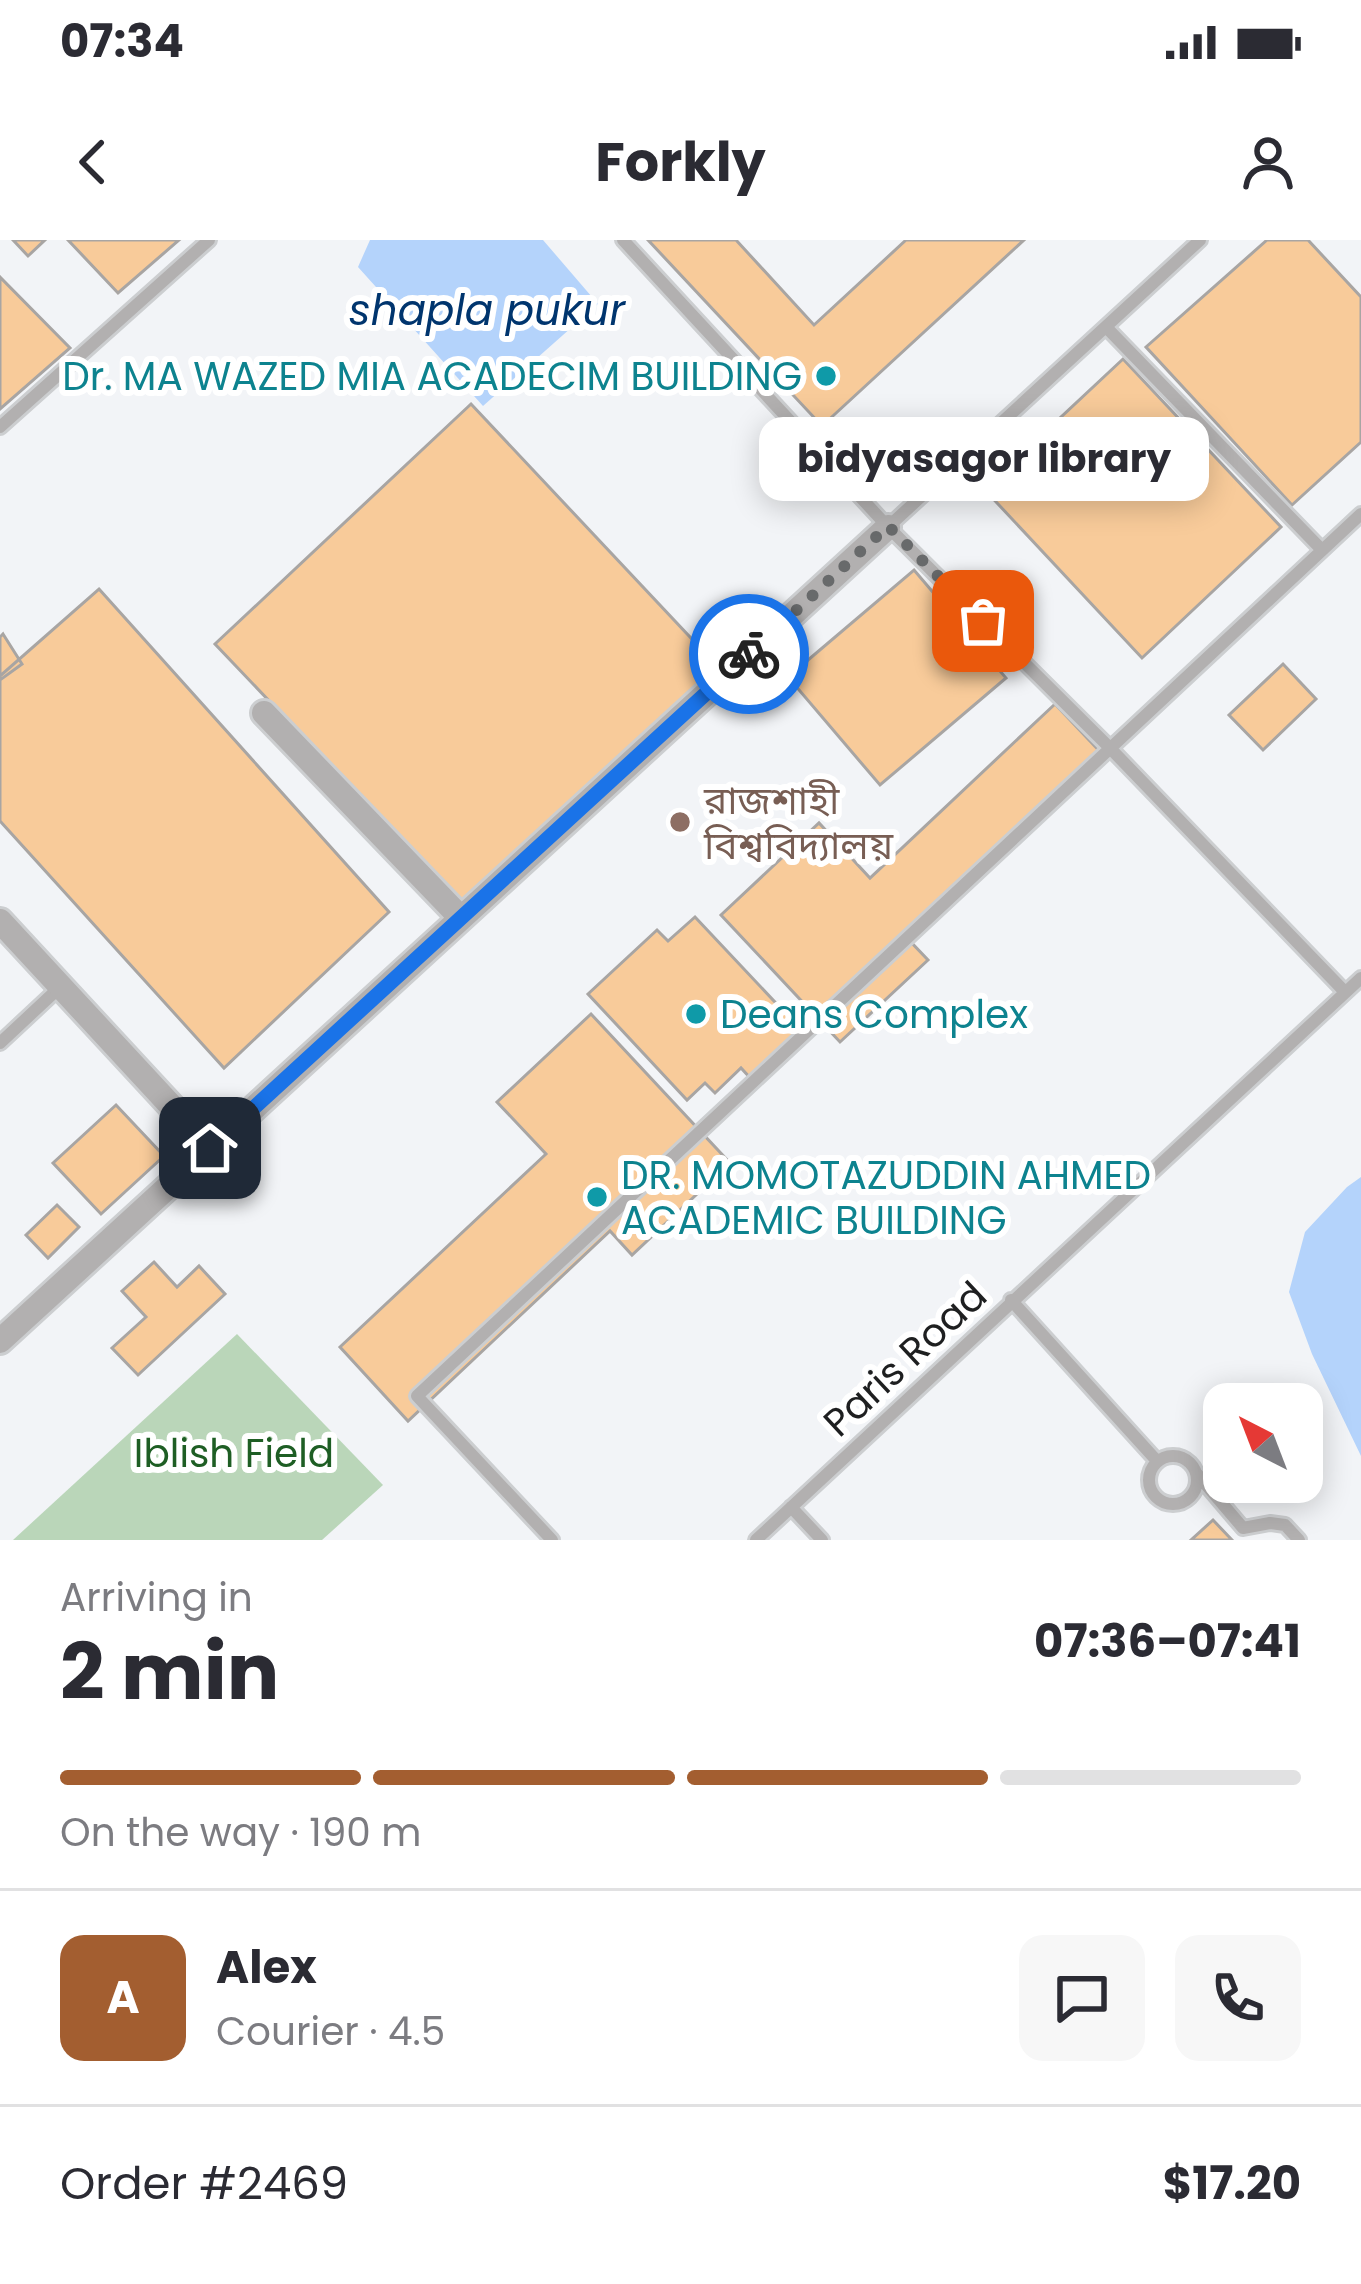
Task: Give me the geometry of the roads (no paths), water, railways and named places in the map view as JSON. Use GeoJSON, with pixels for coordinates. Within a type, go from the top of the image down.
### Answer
{"type":"FeatureCollection","features":[{"type":"Feature","properties":{"kind":"street"},"geometry":{"type":"LineString","coordinates":[[0,1341],[888,526]]}},
{"type":"Feature","properties":{"kind":"street"},"geometry":{"type":"LineString","coordinates":[[263,713],[461,918]]}},
{"type":"Feature","properties":{"kind":"street"},"geometry":{"type":"LineString","coordinates":[[0,921],[210,1148]]}},
{"type":"Feature","properties":{"kind":"lane"},"geometry":{"type":"LineString","coordinates":[[0,427],[208,240]]}},
{"type":"Feature","properties":{"kind":"lane"},"geometry":{"type":"LineString","coordinates":[[623,240],[888,526],[1345,992]]}},
{"type":"Feature","properties":{"kind":"lane"},"geometry":{"type":"LineString","coordinates":[[888,526],[1200,240]]}},
{"type":"Feature","properties":{"kind":"lane"},"geometry":{"type":"LineString","coordinates":[[1106,327],[1322,550]]}},
{"type":"Feature","properties":{"kind":"lane"},"geometry":{"type":"LineString","coordinates":[[552,1540],[417,1396],[1361,514]]}},
{"type":"Feature","properties":{"kind":"lane","name":"Paris Road"},"geometry":{"type":"LineString","coordinates":[[756,1540],[1361,978]]}},
{"type":"Feature","properties":{"kind":"lane"},"geometry":{"type":"LineString","coordinates":[[0,1043],[61,986]]}},
{"type":"Feature","properties":{"kind":"lane"},"geometry":{"type":"LineString","coordinates":[[1011,1300],[1157,1461]]}},
{"type":"Feature","properties":{"kind":"lane"},"geometry":{"type":"LineString","coordinates":[[1196,1473],[1196,1489],[1176,1504],[1167,1504],[1150,1489],[1149,1474],[1157,1461],[1180,1456],[1187,1459],[1243,1528],[1270,1522],[1285,1525],[1298,1540]]}},
{"type":"Feature","properties":{"kind":"lane"},"geometry":{"type":"LineString","coordinates":[[791,1507],[822,1540]]}},
{"type":"Feature","properties":{"kind":"water","name":"shapla pukur"},"geometry":{"type":"Polygon","coordinates":[[[370,240],[543,240],[598,304],[483,406],[358,267],[370,240]]]}},
{"type":"Feature","properties":{"kind":"water"},"geometry":{"type":"Polygon","coordinates":[[[1361,1177],[1361,1456],[1312,1354],[1289,1292],[1305,1232],[1361,1177]]]}},
{"type":"Feature","properties":{"kind":"place","name":"Dr. MA WAZED MIA ACADECIM BUILDING"},"geometry":{"type":"Point","coordinates":[826,376]}},
{"type":"Feature","properties":{"kind":"place","name":"bidyasagor library"},"geometry":{"type":"Point","coordinates":[983,621]}},
{"type":"Feature","properties":{"kind":"place","name":"রাজশাহী বিশ্ববিদ্যালয়"},"geometry":{"type":"Point","coordinates":[680,822]}},
{"type":"Feature","properties":{"kind":"place","name":"Deans Complex"},"geometry":{"type":"Point","coordinates":[696,1014]}},
{"type":"Feature","properties":{"kind":"place","name":"DR. MOMOTAZUDDIN AHMED ACADEMIC BUILDING"},"geometry":{"type":"Point","coordinates":[597,1197]}},
{"type":"Feature","properties":{"kind":"park label","name":"Iblish Field"},"geometry":{"type":"Point","coordinates":[234,1453]}}]}
